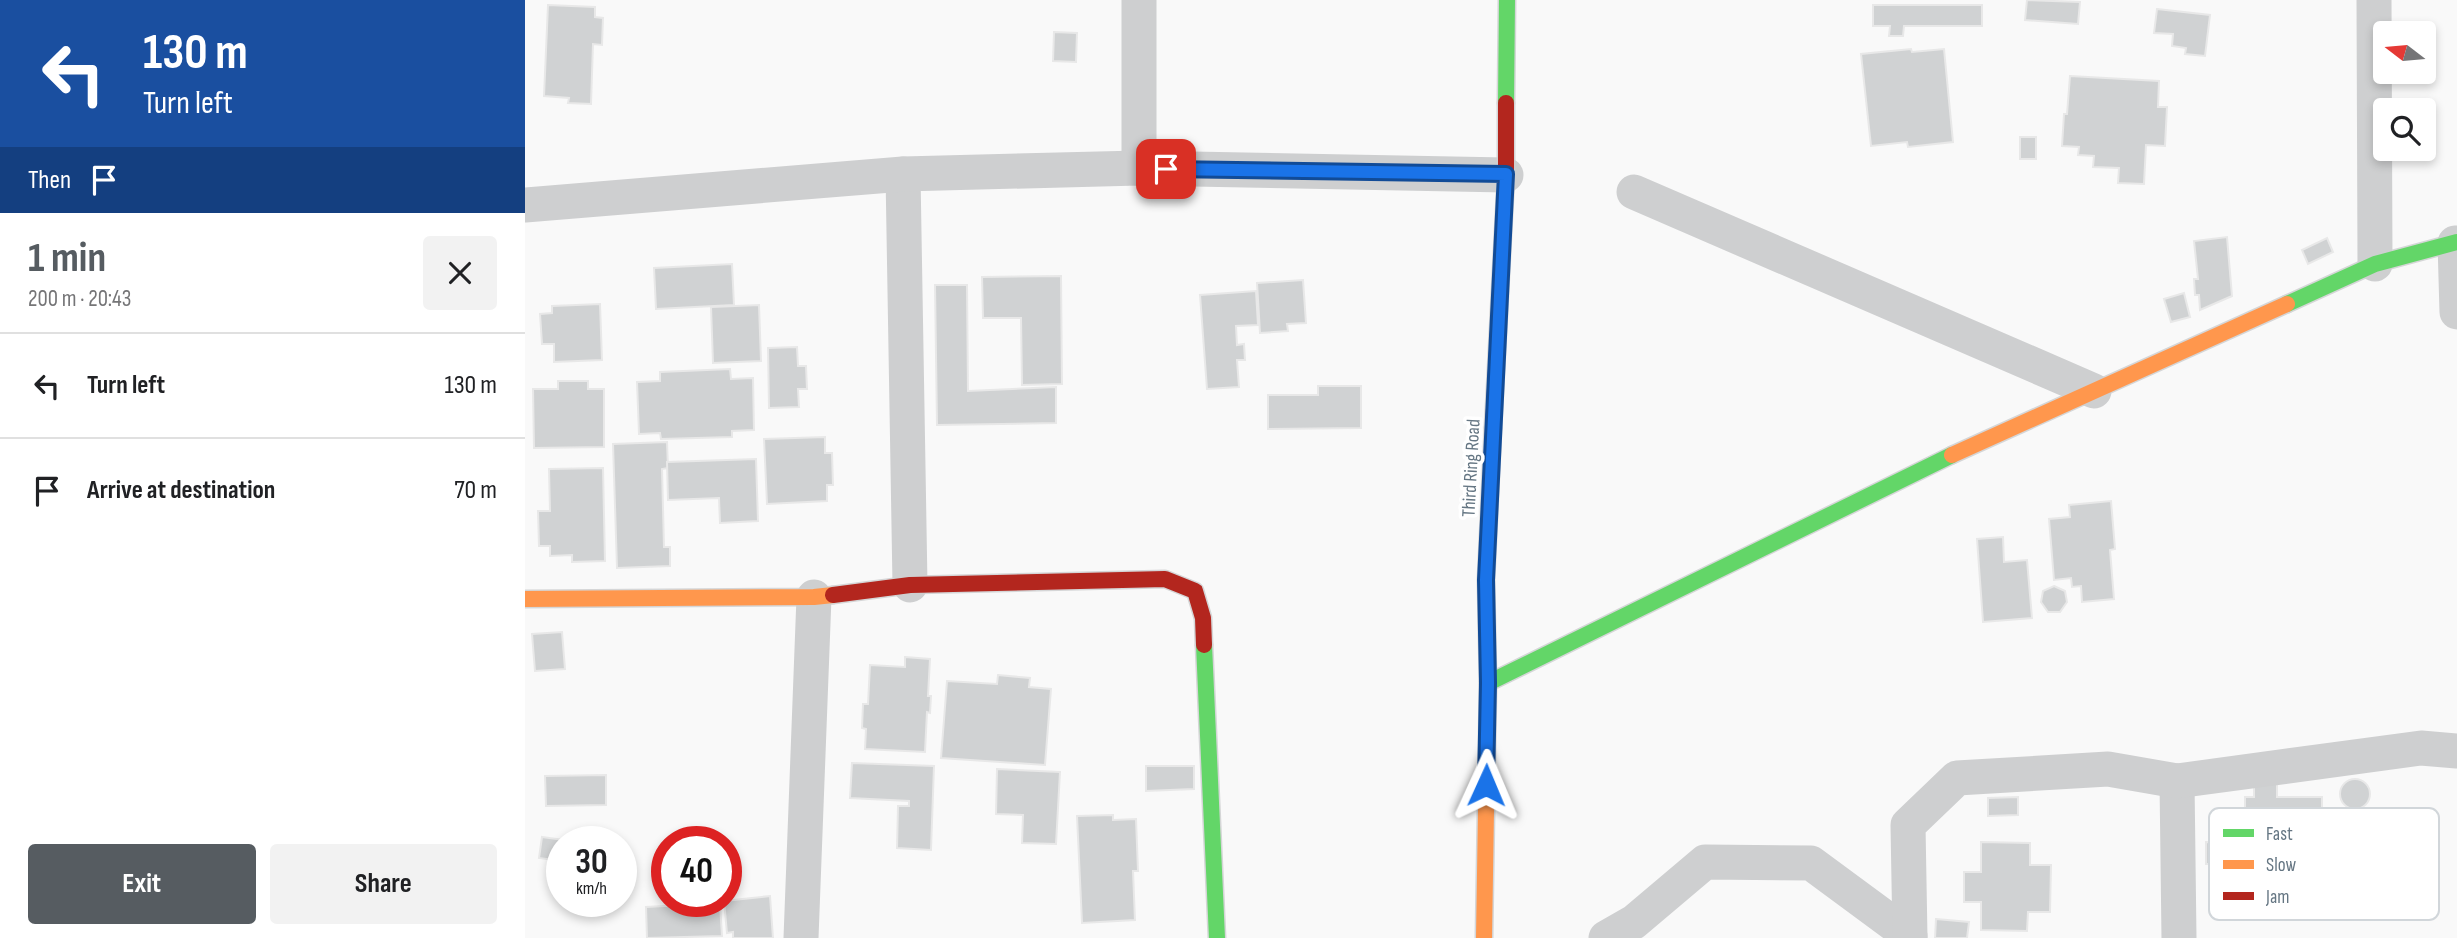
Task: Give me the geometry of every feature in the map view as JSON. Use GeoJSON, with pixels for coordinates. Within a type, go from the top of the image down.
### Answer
{"type":"FeatureCollection","features":[{"type":"Feature","properties":{"kind":"street"},"geometry":{"type":"LineString","coordinates":[[1139,0],[1139,168]]}},
{"type":"Feature","properties":{"kind":"street","name":"Third Ring Road"},"geometry":{"type":"LineString","coordinates":[[1484,938],[1488,683],[1486,580],[1506,174],[1507,0]]}},
{"type":"Feature","properties":{"kind":"street"},"geometry":{"type":"LineString","coordinates":[[2374,0],[2375,264]]}},
{"type":"Feature","properties":{"kind":"street"},"geometry":{"type":"LineString","coordinates":[[525,205],[903,174],[1139,168],[1506,174]]}},
{"type":"Feature","properties":{"kind":"street"},"geometry":{"type":"LineString","coordinates":[[903,174],[909,585]]}},
{"type":"Feature","properties":{"kind":"street"},"geometry":{"type":"LineString","coordinates":[[1634,192],[2094,391]]}},
{"type":"Feature","properties":{"kind":"street"},"geometry":{"type":"LineString","coordinates":[[1488,683],[1972,445],[2375,264],[2456,243],[2457,312]]}},
{"type":"Feature","properties":{"kind":"street"},"geometry":{"type":"LineString","coordinates":[[525,598],[814,597],[909,585],[1165,579],[1195,592],[1203,618],[1217,938]]}},
{"type":"Feature","properties":{"kind":"street"},"geometry":{"type":"LineString","coordinates":[[801,938],[814,597]]}},
{"type":"Feature","properties":{"kind":"street"},"geometry":{"type":"LineString","coordinates":[[1910,937],[1908,825],[1957,778],[2108,769],[2177,781],[2421,748],[2457,751]]}},
{"type":"Feature","properties":{"kind":"street"},"geometry":{"type":"LineString","coordinates":[[2177,781],[2179,938]]}},
{"type":"Feature","properties":{"kind":"street"},"geometry":{"type":"LineString","coordinates":[[1606,938],[1634,922],[1705,862],[1811,863],[1910,937]]}},
{"type":"Feature","properties":{"kind":"building"},"geometry":{"type":"Polygon","coordinates":[[[2027,0],[2080,2],[2078,24],[2025,20],[2027,0]]]}},
{"type":"Feature","properties":{"kind":"building"},"geometry":{"type":"Polygon","coordinates":[[[548,5],[595,7],[595,17],[603,18],[602,45],[593,44],[591,104],[568,103],[569,98],[544,96],[548,5]]]}},
{"type":"Feature","properties":{"kind":"building"},"geometry":{"type":"Polygon","coordinates":[[[1873,5],[1982,5],[1982,26],[1904,26],[1903,36],[1889,36],[1890,26],[1873,26],[1873,5]]]}},
{"type":"Feature","properties":{"kind":"building"},"geometry":{"type":"Polygon","coordinates":[[[2157,9],[2210,15],[2205,56],[2185,54],[2186,48],[2172,46],[2173,34],[2154,33],[2157,9]]]}},
{"type":"Feature","properties":{"kind":"building"},"geometry":{"type":"Polygon","coordinates":[[[1054,32],[1077,33],[1076,62],[1053,61],[1054,32]]]}},
{"type":"Feature","properties":{"kind":"building"},"geometry":{"type":"Polygon","coordinates":[[[1911,49],[1912,52],[1944,49],[1953,142],[1908,147],[1907,142],[1871,146],[1861,54],[1911,49]]]}},
{"type":"Feature","properties":{"kind":"building"},"geometry":{"type":"Polygon","coordinates":[[[2070,76],[2159,81],[2158,107],[2167,107],[2165,146],[2146,145],[2144,184],[2118,183],[2119,168],[2093,167],[2094,156],[2078,155],[2079,147],[2062,146],[2070,76]]]}},
{"type":"Feature","properties":{"kind":"building"},"geometry":{"type":"Polygon","coordinates":[[[2020,137],[2036,137],[2036,159],[2020,159],[2020,137]]]}},
{"type":"Feature","properties":{"kind":"building"},"geometry":{"type":"Polygon","coordinates":[[[2227,237],[2232,296],[2200,310],[2199,295],[2195,295],[2194,279],[2198,279],[2194,241],[2227,237]]]}},
{"type":"Feature","properties":{"kind":"building"},"geometry":{"type":"Polygon","coordinates":[[[2327,238],[2333,252],[2308,264],[2302,250],[2327,238]]]}},
{"type":"Feature","properties":{"kind":"building"},"geometry":{"type":"Polygon","coordinates":[[[732,264],[734,305],[656,309],[654,268],[732,264]]]}},
{"type":"Feature","properties":{"kind":"building"},"geometry":{"type":"Polygon","coordinates":[[[1061,276],[1062,384],[1022,385],[1021,318],[983,318],[982,277],[1061,276]]]}},
{"type":"Feature","properties":{"kind":"building"},"geometry":{"type":"Polygon","coordinates":[[[1303,280],[1306,323],[1287,324],[1288,331],[1260,333],[1257,283],[1303,280]]]}},
{"type":"Feature","properties":{"kind":"building"},"geometry":{"type":"Polygon","coordinates":[[[935,285],[967,285],[968,391],[1056,387],[1056,423],[937,425],[935,285]]]}},
{"type":"Feature","properties":{"kind":"building"},"geometry":{"type":"Polygon","coordinates":[[[1256,291],[1258,325],[1236,326],[1237,345],[1244,344],[1245,360],[1237,360],[1239,387],[1207,389],[1200,295],[1256,291]]]}},
{"type":"Feature","properties":{"kind":"building"},"geometry":{"type":"Polygon","coordinates":[[[2184,293],[2190,317],[2171,322],[2164,299],[2184,293]]]}},
{"type":"Feature","properties":{"kind":"building"},"geometry":{"type":"Polygon","coordinates":[[[600,304],[602,360],[554,362],[554,344],[542,344],[540,314],[552,313],[552,306],[600,304]]]}},
{"type":"Feature","properties":{"kind":"building"},"geometry":{"type":"Polygon","coordinates":[[[759,305],[761,361],[713,363],[711,307],[759,305]]]}},
{"type":"Feature","properties":{"kind":"building"},"geometry":{"type":"Polygon","coordinates":[[[797,347],[798,366],[806,366],[807,389],[798,389],[799,407],[769,408],[768,348],[797,347]]]}},
{"type":"Feature","properties":{"kind":"building"},"geometry":{"type":"Polygon","coordinates":[[[730,369],[731,379],[753,378],[754,430],[732,431],[732,437],[661,439],[660,433],[639,434],[637,382],[660,381],[660,372],[730,369]]]}},
{"type":"Feature","properties":{"kind":"building"},"geometry":{"type":"Polygon","coordinates":[[[558,381],[588,381],[588,389],[604,389],[604,447],[534,448],[533,389],[558,389],[558,381]]]}},
{"type":"Feature","properties":{"kind":"building"},"geometry":{"type":"Polygon","coordinates":[[[1318,386],[1361,386],[1361,428],[1268,429],[1268,395],[1318,395],[1318,386]]]}},
{"type":"Feature","properties":{"kind":"building"},"geometry":{"type":"Polygon","coordinates":[[[825,437],[825,453],[832,453],[833,485],[827,485],[827,501],[767,504],[764,439],[825,437]]]}},
{"type":"Feature","properties":{"kind":"building"},"geometry":{"type":"Polygon","coordinates":[[[667,442],[668,468],[662,469],[664,547],[670,547],[670,566],[617,568],[613,444],[667,442]]]}},
{"type":"Feature","properties":{"kind":"building"},"geometry":{"type":"Polygon","coordinates":[[[756,459],[758,521],[720,523],[719,498],[668,500],[667,462],[756,459]]]}},
{"type":"Feature","properties":{"kind":"building"},"geometry":{"type":"Polygon","coordinates":[[[603,468],[605,561],[572,562],[572,555],[550,556],[550,546],[539,546],[538,511],[550,511],[549,469],[603,468]]]}},
{"type":"Feature","properties":{"kind":"building"},"geometry":{"type":"Polygon","coordinates":[[[2111,501],[2115,549],[2110,550],[2114,599],[2082,602],[2081,586],[2072,587],[2071,578],[2054,580],[2049,519],[2070,517],[2069,505],[2111,501]]]}},
{"type":"Feature","properties":{"kind":"building"},"geometry":{"type":"Polygon","coordinates":[[[2003,537],[2004,562],[2027,560],[2032,618],[1983,622],[1977,539],[2003,537]]]}},
{"type":"Feature","properties":{"kind":"building"},"geometry":{"type":"Polygon","coordinates":[[[2054,586],[2065,591],[2067,602],[2060,612],[2048,612],[2041,602],[2043,591],[2054,586]]]}},
{"type":"Feature","properties":{"kind":"building"},"geometry":{"type":"Polygon","coordinates":[[[562,632],[565,669],[535,671],[532,634],[562,632]]]}},
{"type":"Feature","properties":{"kind":"building"},"geometry":{"type":"Polygon","coordinates":[[[905,657],[930,659],[928,696],[931,696],[930,713],[927,712],[925,752],[865,749],[863,704],[868,704],[870,665],[905,667],[905,657]]]}},
{"type":"Feature","properties":{"kind":"building"},"geometry":{"type":"Polygon","coordinates":[[[998,675],[1030,678],[1029,687],[1051,689],[1045,765],[941,758],[947,681],[997,684],[998,675]]]}},
{"type":"Feature","properties":{"kind":"building"},"geometry":{"type":"Polygon","coordinates":[[[852,763],[934,766],[931,850],[897,848],[898,806],[909,806],[909,801],[850,798],[852,763]]]}},
{"type":"Feature","properties":{"kind":"building"},"geometry":{"type":"Polygon","coordinates":[[[1146,766],[1194,766],[1194,789],[1146,791],[1146,766]]]}},
{"type":"Feature","properties":{"kind":"building"},"geometry":{"type":"Polygon","coordinates":[[[997,769],[1060,772],[1056,844],[1022,843],[1023,815],[996,814],[997,769]]]}},
{"type":"Feature","properties":{"kind":"building"},"geometry":{"type":"Polygon","coordinates":[[[606,775],[606,805],[546,806],[545,776],[606,775]]]}},
{"type":"Feature","properties":{"kind":"building"},"geometry":{"type":"Polygon","coordinates":[[[2349,780],[2361,780],[2369,788],[2369,800],[2361,808],[2349,808],[2341,800],[2341,788],[2349,780]]]}},
{"type":"Feature","properties":{"kind":"building"},"geometry":{"type":"Polygon","coordinates":[[[2254,783],[2277,783],[2277,797],[2322,797],[2322,808],[2245,808],[2245,797],[2254,797],[2254,783]]]}},
{"type":"Feature","properties":{"kind":"building"},"geometry":{"type":"Polygon","coordinates":[[[2018,797],[2018,815],[1988,816],[1988,798],[2018,797]]]}},
{"type":"Feature","properties":{"kind":"building"},"geometry":{"type":"Polygon","coordinates":[[[1113,815],[1113,820],[1136,819],[1138,871],[1133,871],[1135,920],[1082,923],[1077,816],[1113,815]]]}},
{"type":"Feature","properties":{"kind":"building"},"geometry":{"type":"Polygon","coordinates":[[[542,837],[546,838],[546,859],[539,858],[542,837]]]}},
{"type":"Feature","properties":{"kind":"building"},"geometry":{"type":"Polygon","coordinates":[[[1981,842],[2030,843],[2030,865],[2051,865],[2050,912],[2028,912],[2027,931],[1981,930],[1981,902],[1964,902],[1964,872],[1981,872],[1981,842]]]}},
{"type":"Feature","properties":{"kind":"building"},"geometry":{"type":"Polygon","coordinates":[[[2206,842],[2209,842],[2209,864],[2206,864],[2206,842]]]}},
{"type":"Feature","properties":{"kind":"building"},"geometry":{"type":"Polygon","coordinates":[[[770,896],[773,938],[733,938],[733,932],[727,933],[726,917],[742,917],[742,899],[770,896]]]}},
{"type":"Feature","properties":{"kind":"building"},"geometry":{"type":"Polygon","coordinates":[[[646,907],[651,907],[651,917],[721,917],[722,936],[647,938],[646,907]]]}},
{"type":"Feature","properties":{"kind":"building"},"geometry":{"type":"Polygon","coordinates":[[[1936,919],[1969,922],[1967,938],[1935,938],[1936,919]]]}},
{"type":"Feature","properties":{"kind":"traffic: fast"},"geometry":{"type":"LineString","coordinates":[[1506,103],[1507,0]]}},
{"type":"Feature","properties":{"kind":"traffic: fast"},"geometry":{"type":"LineString","coordinates":[[2287,304],[2375,264],[2457,242]]}},
{"type":"Feature","properties":{"kind":"traffic: fast"},"geometry":{"type":"LineString","coordinates":[[1488,683],[1952,455]]}},
{"type":"Feature","properties":{"kind":"traffic: fast"},"geometry":{"type":"LineString","coordinates":[[1204,645],[1217,938]]}},
{"type":"Feature","properties":{"kind":"traffic: slow"},"geometry":{"type":"LineString","coordinates":[[1952,455],[2287,304]]}},
{"type":"Feature","properties":{"kind":"traffic: slow"},"geometry":{"type":"LineString","coordinates":[[1484,938],[1488,683],[1486,580],[1493,428]]}},
{"type":"Feature","properties":{"kind":"traffic: slow"},"geometry":{"type":"LineString","coordinates":[[525,599],[833,595]]}},
{"type":"Feature","properties":{"kind":"traffic: jam"},"geometry":{"type":"LineString","coordinates":[[1493,428],[1506,175],[1506,103]]}},
{"type":"Feature","properties":{"kind":"traffic: jam"},"geometry":{"type":"LineString","coordinates":[[833,595],[910,585],[1165,579],[1195,591],[1203,618],[1204,645]]}},
{"type":"Feature","properties":{"kind":"route"},"geometry":{"type":"LineString","coordinates":[[1166,169],[1506,174],[1486,580],[1486,785]]}}]}
